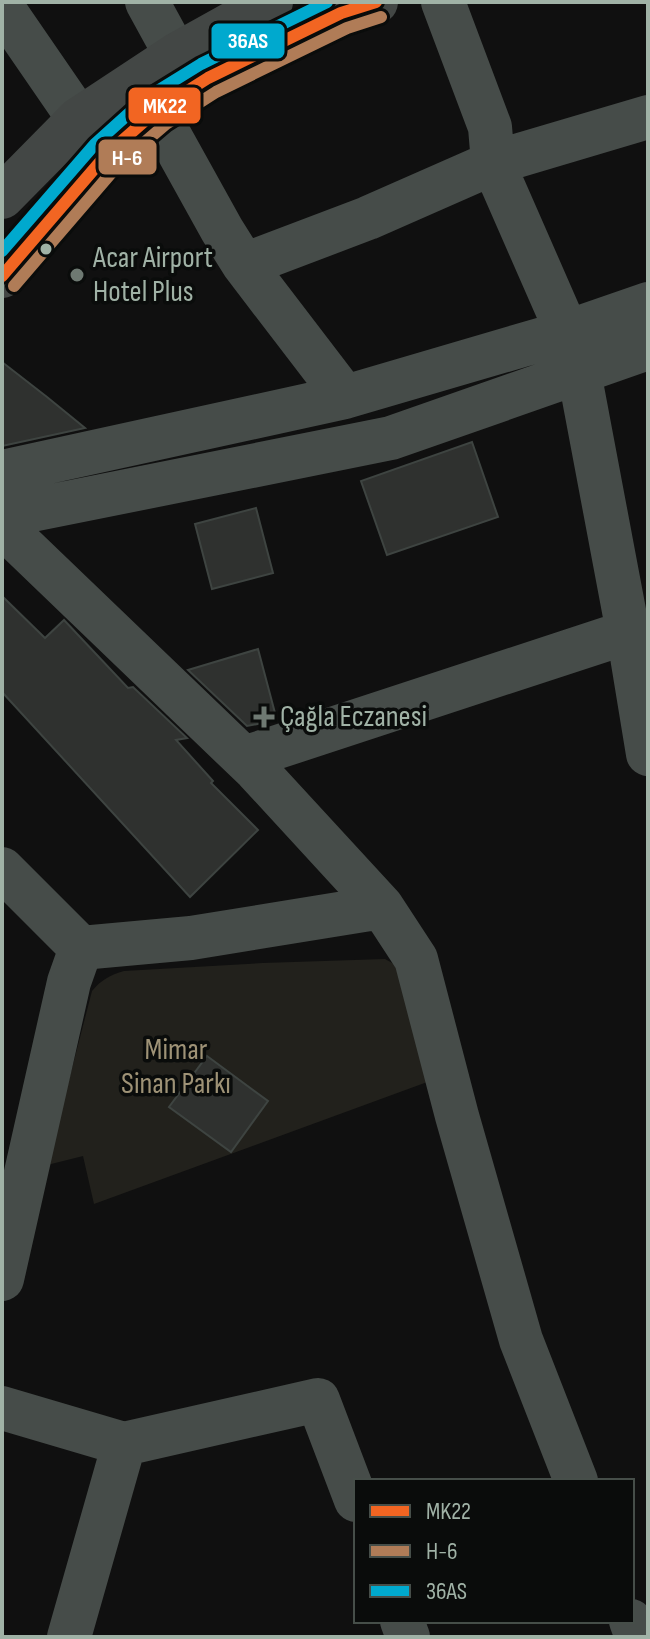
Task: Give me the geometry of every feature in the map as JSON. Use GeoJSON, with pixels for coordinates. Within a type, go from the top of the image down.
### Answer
{"type":"FeatureCollection","features":[{"type":"Feature","properties":{"kind":"main road"},"geometry":{"type":"LineString","coordinates":[[2,197],[79,119],[176,55],[271,2]]}},
{"type":"Feature","properties":{"kind":"main road"},"geometry":{"type":"LineString","coordinates":[[2,276],[107,154],[156,111],[208,78],[341,13],[376,2]]}},
{"type":"Feature","properties":{"kind":"street"},"geometry":{"type":"LineString","coordinates":[[147,2],[176,55]]}},
{"type":"Feature","properties":{"kind":"street"},"geometry":{"type":"LineString","coordinates":[[443,2],[490,127],[493,163],[573,352],[628,632],[648,754]]}},
{"type":"Feature","properties":{"kind":"street"},"geometry":{"type":"LineString","coordinates":[[2,7],[79,119]]}},
{"type":"Feature","properties":{"kind":"street"},"geometry":{"type":"LineString","coordinates":[[156,111],[244,265],[345,397]]}},
{"type":"Feature","properties":{"kind":"street"},"geometry":{"type":"LineString","coordinates":[[244,265],[368,218],[493,163],[648,117]]}},
{"type":"Feature","properties":{"kind":"street"},"geometry":{"type":"LineString","coordinates":[[2,516],[391,438],[573,352],[648,304]]}},
{"type":"Feature","properties":{"kind":"street"},"geometry":{"type":"LineString","coordinates":[[2,472],[345,397],[573,352],[648,348]]}},
{"type":"Feature","properties":{"kind":"street"},"geometry":{"type":"LineString","coordinates":[[2,526],[244,758],[382,907],[416,959],[521,1340],[575,1479]]}},
{"type":"Feature","properties":{"kind":"street"},"geometry":{"type":"LineString","coordinates":[[244,758],[628,632]]}},
{"type":"Feature","properties":{"kind":"street"},"geometry":{"type":"LineString","coordinates":[[2,869],[81,948]]}},
{"type":"Feature","properties":{"kind":"street"},"geometry":{"type":"LineString","coordinates":[[81,948],[191,938],[382,907]]}},
{"type":"Feature","properties":{"kind":"street"},"geometry":{"type":"LineString","coordinates":[[2,1279],[69,982],[81,948]]}},
{"type":"Feature","properties":{"kind":"street"},"geometry":{"type":"LineString","coordinates":[[2,1408],[124,1444],[318,1400],[354,1495]]}},
{"type":"Feature","properties":{"kind":"street"},"geometry":{"type":"LineString","coordinates":[[69,1637],[124,1444]]}},
{"type":"Feature","properties":{"kind":"green space","name":"Mimar Sinan Parkı"},"geometry":{"type":"Polygon","coordinates":[[[385,959],[396,965],[430,1081],[94,1204],[83,1156],[47,1165],[92,991],[106,978],[124,971],[385,959]]]}},
{"type":"Feature","properties":{"kind":"building"},"geometry":{"type":"Polygon","coordinates":[[[2,362],[47,397],[85,428],[2,446],[2,362]]]}},
{"type":"Feature","properties":{"kind":"building"},"geometry":{"type":"Polygon","coordinates":[[[472,442],[498,517],[387,555],[361,481],[472,442]]]}},
{"type":"Feature","properties":{"kind":"building"},"geometry":{"type":"Polygon","coordinates":[[[256,508],[273,573],[212,589],[195,524],[256,508]]]}},
{"type":"Feature","properties":{"kind":"building"},"geometry":{"type":"Polygon","coordinates":[[[2,596],[45,638],[64,620],[128,688],[133,687],[187,738],[176,740],[213,781],[211,783],[258,830],[190,897],[2,692],[2,596]]]}},
{"type":"Feature","properties":{"kind":"building"},"geometry":{"type":"Polygon","coordinates":[[[258,649],[275,713],[266,715],[268,722],[247,726],[188,670],[258,649]]]}},
{"type":"Feature","properties":{"kind":"building"},"geometry":{"type":"Polygon","coordinates":[[[207,1056],[268,1101],[231,1152],[169,1107],[207,1056]]]}},
{"type":"Feature","properties":{"kind":"transit line","name":"36AS"},"geometry":{"type":"LineString","coordinates":[[2,251],[95,144],[146,98],[201,64],[327,2]]}},
{"type":"Feature","properties":{"kind":"transit line","name":"MK22"},"geometry":{"type":"LineString","coordinates":[[2,276],[107,154],[156,111],[208,78],[341,13],[376,2]]}},
{"type":"Feature","properties":{"kind":"transit line","name":"H-6"},"geometry":{"type":"LineString","coordinates":[[14,286],[118,165],[166,124],[216,92],[347,28],[381,17]]}},
{"type":"Feature","properties":{"kind":"place","name":"Acar Airport Hotel Plus"},"geometry":{"type":"Point","coordinates":[77,275]}},
{"type":"Feature","properties":{"kind":"place","name":"Çağla Eczanesi"},"geometry":{"type":"Point","coordinates":[264,717]}}]}
